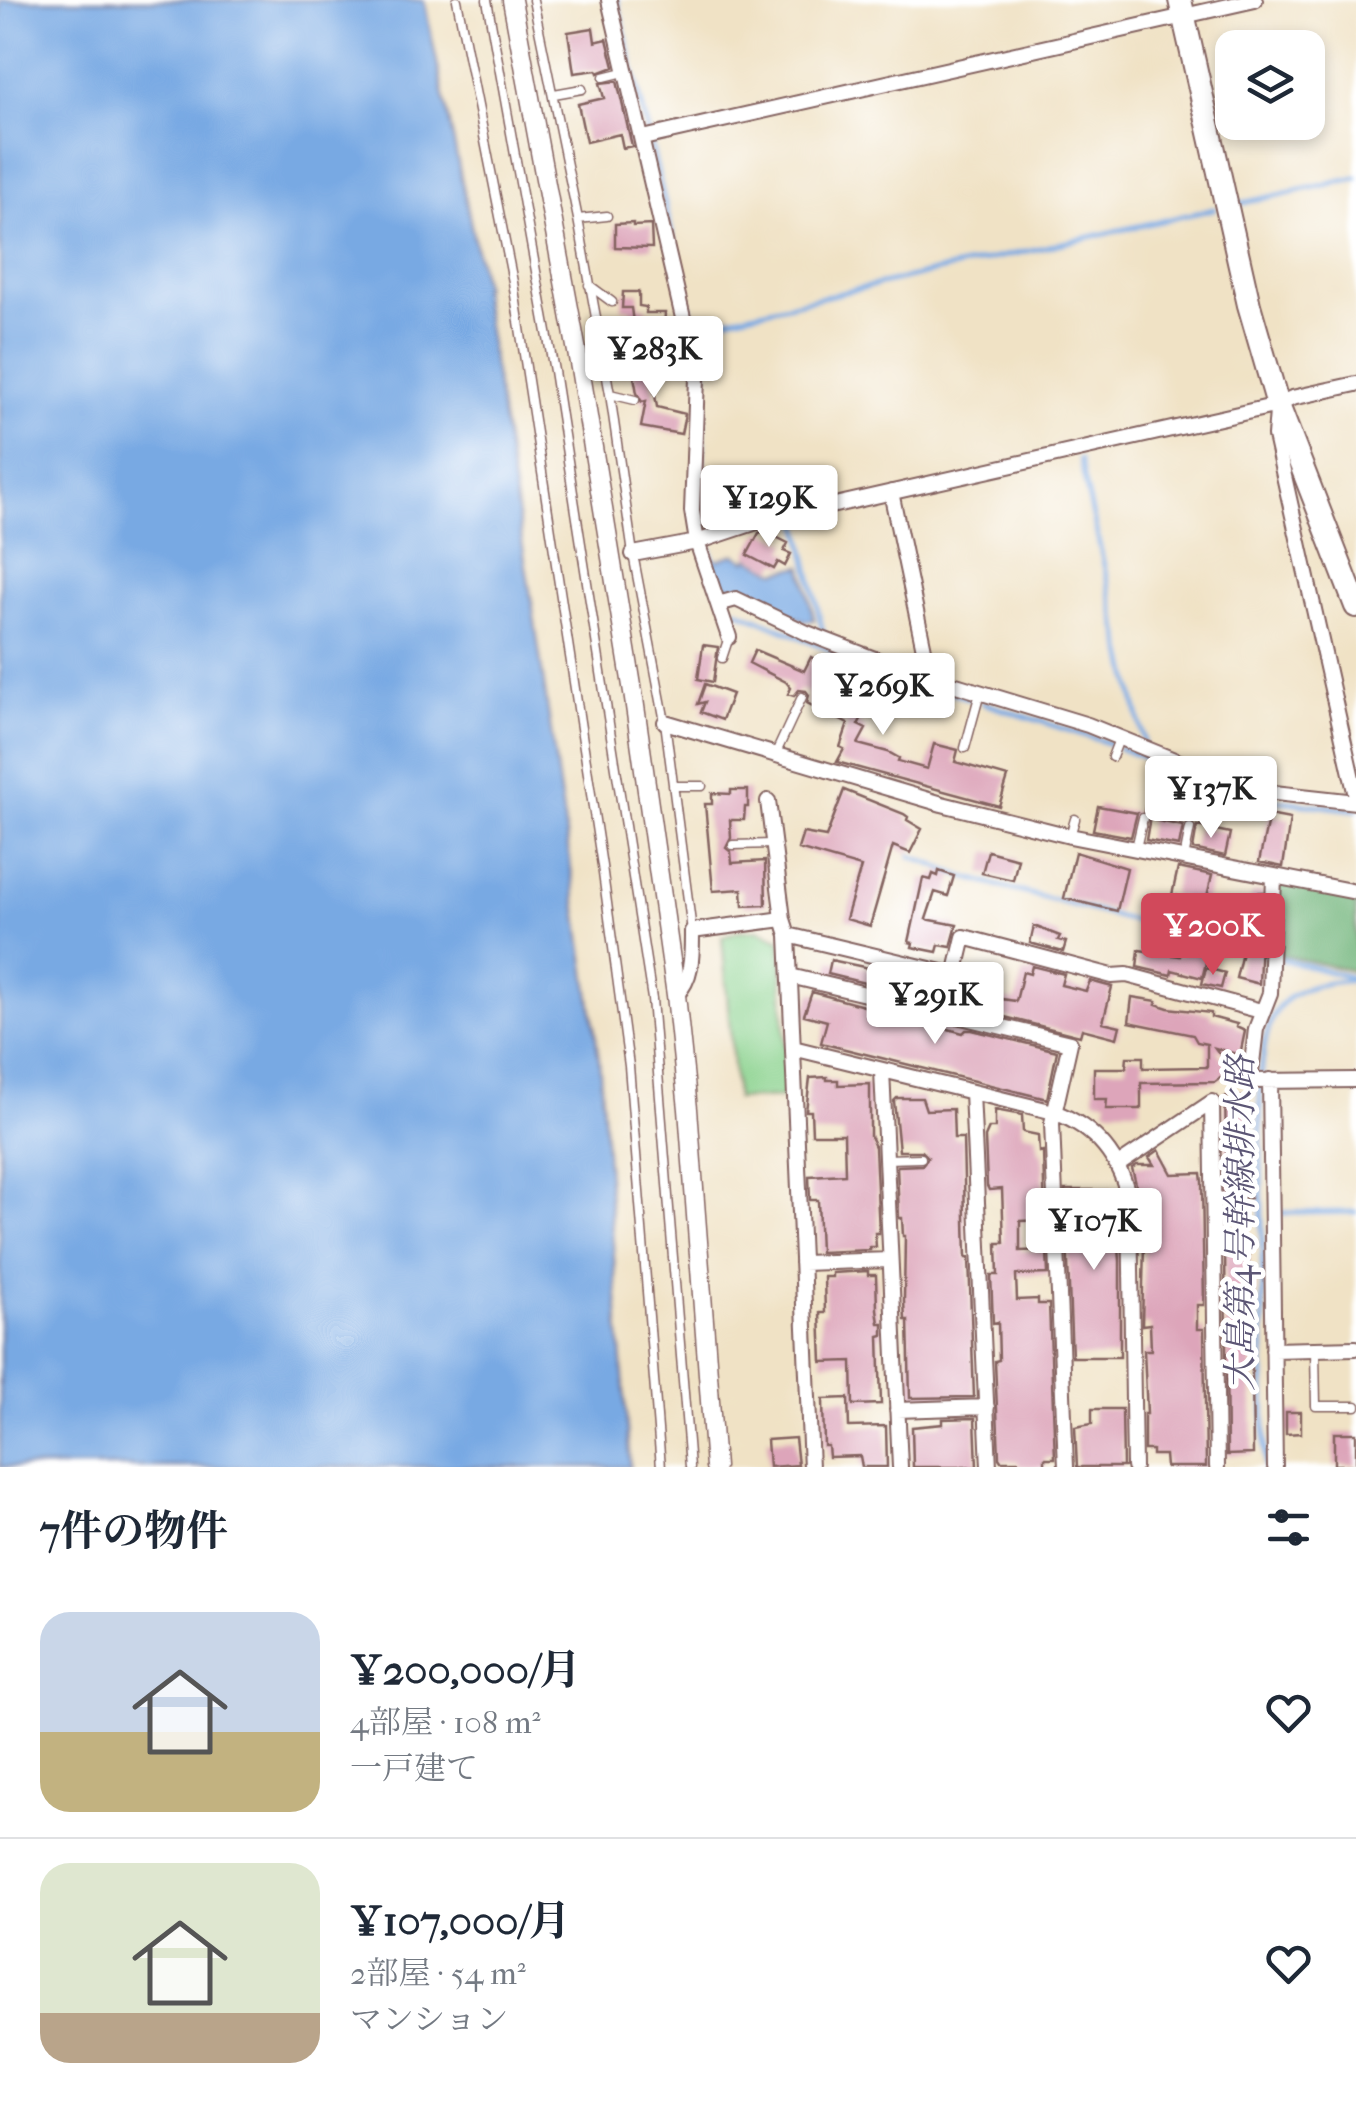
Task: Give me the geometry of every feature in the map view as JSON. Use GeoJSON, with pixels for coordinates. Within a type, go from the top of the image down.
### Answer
{"type":"FeatureCollection","features":[{"type":"Feature","properties":{"kind":"main road"},"geometry":{"type":"LineString","coordinates":[[1182,8],[1248,305],[1278,405],[1356,606]]}},
{"type":"Feature","properties":{"kind":"street"},"geometry":{"type":"LineString","coordinates":[[512,0],[633,692],[676,995],[715,1467]]}},
{"type":"Feature","properties":{"kind":"street"},"geometry":{"type":"LineString","coordinates":[[610,0],[626,71],[648,137],[697,378],[692,511],[729,637]]}},
{"type":"Feature","properties":{"kind":"street"},"geometry":{"type":"LineString","coordinates":[[648,137],[1182,8],[1255,0]]}},
{"type":"Feature","properties":{"kind":"street"},"geometry":{"type":"LineString","coordinates":[[633,554],[698,542],[784,513],[1278,405],[1292,398],[1356,384]]}},
{"type":"Feature","properties":{"kind":"street"},"geometry":{"type":"LineString","coordinates":[[718,604],[736,600],[854,651],[1088,725],[1218,780],[1262,792],[1356,799],[1275,436],[1278,405]]}},
{"type":"Feature","properties":{"kind":"street"},"geometry":{"type":"LineString","coordinates":[[891,492],[930,678]]}},
{"type":"Feature","properties":{"kind":"street"},"geometry":{"type":"LineString","coordinates":[[665,722],[942,804],[1070,836],[1356,892]]}},
{"type":"Feature","properties":{"kind":"street"},"geometry":{"type":"LineString","coordinates":[[768,801],[788,935],[811,1467]]}},
{"type":"Feature","properties":{"kind":"street"},"geometry":{"type":"LineString","coordinates":[[1274,876],[1270,992],[1252,1049],[1250,1081],[1356,1080]]}},
{"type":"Feature","properties":{"kind":"street"},"geometry":{"type":"LineString","coordinates":[[676,995],[686,985],[692,931],[784,919]]}},
{"type":"Feature","properties":{"kind":"street"},"geometry":{"type":"LineString","coordinates":[[788,935],[955,975],[964,938],[1112,976],[1128,975],[1261,1011]]}},
{"type":"Feature","properties":{"kind":"street"},"geometry":{"type":"LineString","coordinates":[[790,976],[1070,1043],[1052,1123],[1066,1467]]}},
{"type":"Feature","properties":{"kind":"street"},"geometry":{"type":"LineString","coordinates":[[793,1048],[1054,1112],[1088,1128],[1118,1165],[1130,1203],[1134,1467]]}},
{"type":"Feature","properties":{"kind":"street"},"geometry":{"type":"LineString","coordinates":[[882,1070],[900,1467]]}},
{"type":"Feature","properties":{"kind":"street"},"geometry":{"type":"LineString","coordinates":[[1264,1080],[1275,1467]]}},
{"type":"Feature","properties":{"kind":"street"},"geometry":{"type":"LineString","coordinates":[[972,1092],[989,1467]]}},
{"type":"Feature","properties":{"kind":"street"},"geometry":{"type":"LineString","coordinates":[[1118,1165],[1212,1102],[1217,1467]]}},
{"type":"Feature","properties":{"kind":"street"},"geometry":{"type":"LineString","coordinates":[[802,1264],[890,1260]]}},
{"type":"Feature","properties":{"kind":"street"},"geometry":{"type":"LineString","coordinates":[[1273,1350],[1356,1348]]}},
{"type":"Feature","properties":{"kind":"street"},"geometry":{"type":"LineString","coordinates":[[897,1410],[986,1407]]}},
{"type":"Feature","properties":{"kind":"lane"},"geometry":{"type":"LineString","coordinates":[[458,0],[513,282],[602,866],[629,1066],[662,1467]]}},
{"type":"Feature","properties":{"kind":"lane"},"geometry":{"type":"LineString","coordinates":[[487,0],[554,372],[652,998],[690,1467]]}},
{"type":"Feature","properties":{"kind":"lane"},"geometry":{"type":"LineString","coordinates":[[534,0],[610,394],[633,554],[665,722],[692,931]]}},
{"type":"Feature","properties":{"kind":"lane"},"geometry":{"type":"LineString","coordinates":[[604,77],[626,71]]}},
{"type":"Feature","properties":{"kind":"lane"},"geometry":{"type":"LineString","coordinates":[[554,94],[582,89]]}},
{"type":"Feature","properties":{"kind":"lane"},"geometry":{"type":"LineString","coordinates":[[578,218],[607,216]]}},
{"type":"Feature","properties":{"kind":"lane"},"geometry":{"type":"LineString","coordinates":[[589,285],[612,302]]}},
{"type":"Feature","properties":{"kind":"lane"},"geometry":{"type":"LineString","coordinates":[[610,394],[635,400]]}},
{"type":"Feature","properties":{"kind":"lane"},"geometry":{"type":"LineString","coordinates":[[722,658],[729,637]]}},
{"type":"Feature","properties":{"kind":"lane"},"geometry":{"type":"LineString","coordinates":[[843,675],[854,651]]}},
{"type":"Feature","properties":{"kind":"lane"},"geometry":{"type":"LineString","coordinates":[[966,748],[980,693]]}},
{"type":"Feature","properties":{"kind":"lane"},"geometry":{"type":"LineString","coordinates":[[774,754],[802,697]]}},
{"type":"Feature","properties":{"kind":"lane"},"geometry":{"type":"LineString","coordinates":[[1112,757],[1119,739]]}},
{"type":"Feature","properties":{"kind":"lane"},"geometry":{"type":"LineString","coordinates":[[1160,815],[1173,762]]}},
{"type":"Feature","properties":{"kind":"lane"},"geometry":{"type":"LineString","coordinates":[[674,786],[702,786]]}},
{"type":"Feature","properties":{"kind":"lane"},"geometry":{"type":"LineString","coordinates":[[1258,815],[1262,792]]}},
{"type":"Feature","properties":{"kind":"lane"},"geometry":{"type":"LineString","coordinates":[[1136,849],[1143,818]]}},
{"type":"Feature","properties":{"kind":"lane"},"geometry":{"type":"LineString","coordinates":[[1070,836],[1074,819]]}},
{"type":"Feature","properties":{"kind":"lane"},"geometry":{"type":"LineString","coordinates":[[1184,858],[1190,828]]}},
{"type":"Feature","properties":{"kind":"lane"},"geometry":{"type":"LineString","coordinates":[[733,844],[774,844]]}},
{"type":"Feature","properties":{"kind":"lane"},"geometry":{"type":"LineString","coordinates":[[886,1158],[921,1158]]}},
{"type":"Feature","properties":{"kind":"lane"},"geometry":{"type":"LineString","coordinates":[[1315,1349],[1316,1406],[1356,1406]]}},
{"type":"Feature","properties":{"kind":"green space"},"geometry":{"type":"Polygon","coordinates":[[[1286,883],[1356,898],[1356,972],[1277,954],[1278,886],[1286,883]]]}},
{"type":"Feature","properties":{"kind":"green space"},"geometry":{"type":"Polygon","coordinates":[[[759,930],[781,940],[787,1097],[736,1099],[722,937],[737,931],[759,930]]]}},
{"type":"Feature","properties":{"kind":"water"},"geometry":{"type":"Polygon","coordinates":[[[0,0],[424,0],[484,287],[481,288],[599,1059],[630,1467],[0,1467],[0,0]]]}},
{"type":"Feature","properties":{"kind":"water"},"geometry":{"type":"Polygon","coordinates":[[[735,554],[776,572],[802,566],[814,620],[805,621],[739,592],[723,597],[711,562],[735,554]]]}},
{"type":"Feature","properties":{"kind":"building"},"geometry":{"type":"Polygon","coordinates":[[[593,28],[595,42],[607,39],[614,67],[598,73],[574,73],[568,32],[593,28]]]}},
{"type":"Feature","properties":{"kind":"building"},"geometry":{"type":"Polygon","coordinates":[[[617,81],[632,146],[623,148],[620,134],[586,142],[578,104],[604,98],[600,83],[617,81]]]}},
{"type":"Feature","properties":{"kind":"building"},"geometry":{"type":"Polygon","coordinates":[[[615,224],[651,225],[652,248],[615,247],[615,224]]]}},
{"type":"Feature","properties":{"kind":"building"},"geometry":{"type":"Polygon","coordinates":[[[623,292],[639,292],[639,306],[646,307],[646,313],[665,313],[664,329],[634,329],[631,308],[622,308],[623,292]]]}},
{"type":"Feature","properties":{"kind":"building"},"geometry":{"type":"Polygon","coordinates":[[[648,356],[657,407],[685,414],[681,434],[641,427],[646,401],[642,402],[637,393],[631,360],[648,356]]]}},
{"type":"Feature","properties":{"kind":"building"},"geometry":{"type":"Polygon","coordinates":[[[764,531],[788,543],[784,551],[791,554],[785,566],[778,562],[774,569],[747,555],[764,531]]]}},
{"type":"Feature","properties":{"kind":"building"},"geometry":{"type":"Polygon","coordinates":[[[703,645],[718,647],[713,682],[698,679],[703,645]]]}},
{"type":"Feature","properties":{"kind":"building"},"geometry":{"type":"Polygon","coordinates":[[[755,650],[804,671],[811,657],[821,663],[816,674],[869,704],[858,725],[866,729],[858,744],[927,769],[934,744],[958,750],[955,762],[1008,777],[999,806],[837,762],[844,749],[840,747],[848,724],[807,703],[806,691],[788,694],[791,688],[786,682],[749,663],[755,650]]]}},
{"type":"Feature","properties":{"kind":"building"},"geometry":{"type":"Polygon","coordinates":[[[705,684],[732,694],[722,720],[701,712],[705,702],[698,704],[705,684]]]}},
{"type":"Feature","properties":{"kind":"building"},"geometry":{"type":"Polygon","coordinates":[[[1149,787],[1159,789],[1154,820],[1183,826],[1179,846],[1146,840],[1150,817],[1144,811],[1149,787]]]}},
{"type":"Feature","properties":{"kind":"building"},"geometry":{"type":"Polygon","coordinates":[[[731,790],[748,790],[748,807],[744,820],[730,820],[731,838],[726,848],[731,852],[732,863],[765,861],[766,905],[743,906],[742,889],[713,891],[705,804],[712,804],[712,793],[731,794],[731,790]]]}},
{"type":"Feature","properties":{"kind":"building"},"geometry":{"type":"Polygon","coordinates":[[[844,790],[904,814],[922,829],[910,853],[893,846],[870,926],[846,919],[861,867],[798,849],[803,833],[826,837],[844,790]]]}},
{"type":"Feature","properties":{"kind":"building"},"geometry":{"type":"Polygon","coordinates":[[[1098,806],[1137,813],[1131,837],[1093,830],[1098,806]]]}},
{"type":"Feature","properties":{"kind":"building"},"geometry":{"type":"Polygon","coordinates":[[[1269,815],[1290,819],[1283,867],[1259,862],[1269,815]]]}},
{"type":"Feature","properties":{"kind":"building"},"geometry":{"type":"Polygon","coordinates":[[[1197,826],[1230,833],[1225,856],[1193,849],[1197,826]]]}},
{"type":"Feature","properties":{"kind":"building"},"geometry":{"type":"Polygon","coordinates":[[[988,851],[1018,859],[1013,880],[982,873],[988,851]]]}},
{"type":"Feature","properties":{"kind":"building"},"geometry":{"type":"Polygon","coordinates":[[[1075,852],[1127,868],[1117,911],[1064,898],[1075,852]]]}},
{"type":"Feature","properties":{"kind":"building"},"geometry":{"type":"Polygon","coordinates":[[[1178,868],[1212,875],[1204,909],[1246,919],[1252,893],[1263,892],[1259,984],[1236,978],[1244,944],[1213,936],[1202,978],[1137,967],[1139,950],[1180,956],[1187,929],[1178,927],[1183,897],[1172,895],[1178,868]]]}},
{"type":"Feature","properties":{"kind":"building"},"geometry":{"type":"Polygon","coordinates":[[[939,871],[954,876],[948,896],[935,892],[926,919],[957,925],[951,947],[939,945],[937,952],[912,947],[909,942],[923,878],[931,880],[939,871]]]}},
{"type":"Feature","properties":{"kind":"building"},"geometry":{"type":"Polygon","coordinates":[[[1034,926],[1060,936],[1058,940],[1066,942],[1063,952],[1030,943],[1034,926]]]}},
{"type":"Feature","properties":{"kind":"building"},"geometry":{"type":"Polygon","coordinates":[[[831,960],[934,982],[930,999],[828,974],[831,960]]]}},
{"type":"Feature","properties":{"kind":"building"},"geometry":{"type":"Polygon","coordinates":[[[1032,966],[1064,974],[1061,985],[1086,991],[1090,981],[1112,987],[1103,1022],[1120,1026],[1117,1038],[1082,1029],[1080,1036],[977,1010],[980,996],[1016,1001],[1023,972],[1030,974],[1032,966]]]}},
{"type":"Feature","properties":{"kind":"building"},"geometry":{"type":"Polygon","coordinates":[[[1206,968],[1225,973],[1221,988],[1202,984],[1206,968]]]}},
{"type":"Feature","properties":{"kind":"building"},"geometry":{"type":"Polygon","coordinates":[[[812,992],[963,1033],[972,1030],[1057,1051],[1047,1099],[821,1043],[827,1021],[804,1015],[812,992]]]}},
{"type":"Feature","properties":{"kind":"building"},"geometry":{"type":"Polygon","coordinates":[[[1132,997],[1157,1001],[1156,1004],[1168,1008],[1211,1013],[1211,1017],[1237,1024],[1245,1031],[1240,1055],[1215,1048],[1231,1070],[1215,1082],[1141,1083],[1141,1109],[1106,1109],[1107,1099],[1094,1099],[1094,1068],[1126,1068],[1127,1057],[1143,1057],[1143,1068],[1207,1067],[1207,1044],[1197,1042],[1193,1035],[1129,1022],[1132,997]]]}},
{"type":"Feature","properties":{"kind":"building"},"geometry":{"type":"Polygon","coordinates":[[[810,1078],[838,1080],[838,1085],[870,1084],[870,1136],[875,1147],[879,1233],[875,1233],[876,1247],[870,1250],[820,1252],[818,1200],[810,1200],[809,1176],[845,1174],[844,1134],[812,1134],[811,1111],[806,1111],[810,1078]]]}},
{"type":"Feature","properties":{"kind":"building"},"geometry":{"type":"Polygon","coordinates":[[[1225,1097],[1248,1097],[1250,1198],[1224,1198],[1225,1097]]]}},
{"type":"Feature","properties":{"kind":"building"},"geometry":{"type":"Polygon","coordinates":[[[922,1098],[926,1110],[953,1109],[954,1138],[963,1138],[974,1397],[910,1398],[904,1301],[905,1236],[899,1218],[897,1166],[922,1165],[928,1157],[922,1151],[899,1151],[894,1101],[922,1098]]]}},
{"type":"Feature","properties":{"kind":"building"},"geometry":{"type":"Polygon","coordinates":[[[995,1110],[1022,1115],[1023,1132],[1038,1135],[1039,1152],[1043,1151],[1045,1220],[1020,1221],[1020,1251],[1047,1250],[1048,1274],[1016,1275],[1017,1300],[1038,1299],[1038,1304],[1049,1304],[1055,1458],[1045,1458],[1045,1467],[1019,1466],[1018,1461],[999,1458],[995,1361],[999,1360],[998,1322],[993,1323],[991,1275],[998,1275],[997,1243],[1004,1243],[1002,1189],[989,1190],[987,1186],[985,1137],[989,1128],[995,1128],[995,1110]]]}},
{"type":"Feature","properties":{"kind":"building"},"geometry":{"type":"Polygon","coordinates":[[[1159,1150],[1172,1174],[1201,1173],[1204,1305],[1197,1305],[1197,1329],[1204,1329],[1206,1467],[1166,1467],[1165,1455],[1152,1455],[1152,1450],[1144,1450],[1144,1350],[1151,1350],[1150,1324],[1142,1325],[1145,1204],[1141,1204],[1132,1168],[1154,1165],[1149,1157],[1159,1150]]]}},
{"type":"Feature","properties":{"kind":"building"},"geometry":{"type":"Polygon","coordinates":[[[1065,1190],[1116,1190],[1120,1357],[1072,1357],[1065,1190]]]}},
{"type":"Feature","properties":{"kind":"building"},"geometry":{"type":"Polygon","coordinates":[[[1249,1241],[1249,1270],[1254,1274],[1253,1454],[1227,1455],[1225,1244],[1249,1241]]]}},
{"type":"Feature","properties":{"kind":"building"},"geometry":{"type":"Polygon","coordinates":[[[868,1271],[868,1275],[876,1275],[879,1323],[883,1323],[883,1335],[879,1336],[881,1404],[853,1405],[852,1361],[822,1362],[820,1313],[825,1313],[824,1277],[868,1271]]]}},
{"type":"Feature","properties":{"kind":"building"},"geometry":{"type":"Polygon","coordinates":[[[848,1398],[849,1427],[886,1426],[887,1467],[862,1467],[860,1456],[829,1457],[828,1446],[824,1446],[823,1399],[848,1398]]]}},
{"type":"Feature","properties":{"kind":"building"},"geometry":{"type":"Polygon","coordinates":[[[1092,1409],[1122,1409],[1123,1467],[1077,1467],[1075,1427],[1092,1424],[1092,1409]]]}},
{"type":"Feature","properties":{"kind":"building"},"geometry":{"type":"Polygon","coordinates":[[[1286,1412],[1301,1412],[1301,1433],[1286,1434],[1286,1412]]]}},
{"type":"Feature","properties":{"kind":"building"},"geometry":{"type":"Polygon","coordinates":[[[975,1418],[977,1467],[913,1467],[912,1427],[943,1424],[943,1419],[975,1418]]]}},
{"type":"Feature","properties":{"kind":"building"},"geometry":{"type":"Polygon","coordinates":[[[1334,1433],[1356,1433],[1356,1465],[1334,1465],[1334,1433]]]}},
{"type":"Feature","properties":{"kind":"building"},"geometry":{"type":"Polygon","coordinates":[[[795,1438],[798,1465],[769,1467],[767,1440],[795,1438]]]}},
{"type":"Feature","properties":{"kind":"waterway"},"geometry":{"type":"LineString","coordinates":[[617,0],[705,374],[701,510],[704,529]]}},
{"type":"Feature","properties":{"kind":"waterway"},"geometry":{"type":"LineString","coordinates":[[1238,204],[1356,178]]}},
{"type":"Feature","properties":{"kind":"waterway"},"geometry":{"type":"LineString","coordinates":[[703,324],[1214,209]]}},
{"type":"Feature","properties":{"kind":"waterway"},"geometry":{"type":"LineString","coordinates":[[1080,460],[1144,741]]}},
{"type":"Feature","properties":{"kind":"waterway"},"geometry":{"type":"LineString","coordinates":[[798,518],[823,633]]}},
{"type":"Feature","properties":{"kind":"waterway"},"geometry":{"type":"LineString","coordinates":[[709,546],[716,567]]}},
{"type":"Feature","properties":{"kind":"waterway"},"geometry":{"type":"LineString","coordinates":[[737,610],[846,657]]}},
{"type":"Feature","properties":{"kind":"waterway"},"geometry":{"type":"LineString","coordinates":[[855,660],[973,700]]}},
{"type":"Feature","properties":{"kind":"waterway"},"geometry":{"type":"LineString","coordinates":[[983,703],[1111,744]]}},
{"type":"Feature","properties":{"kind":"waterway"},"geometry":{"type":"LineString","coordinates":[[1119,748],[1167,767]]}},
{"type":"Feature","properties":{"kind":"waterway"},"geometry":{"type":"LineString","coordinates":[[1174,770],[1257,798]]}},
{"type":"Feature","properties":{"kind":"waterway"},"geometry":{"type":"LineString","coordinates":[[1264,799],[1356,810]]}},
{"type":"Feature","properties":{"kind":"waterway"},"geometry":{"type":"LineString","coordinates":[[911,856],[964,877],[1191,936]]}},
{"type":"Feature","properties":{"kind":"waterway"},"geometry":{"type":"LineString","coordinates":[[1207,940],[1266,955]]}},
{"type":"Feature","properties":{"kind":"waterway"},"geometry":{"type":"LineString","coordinates":[[1278,958],[1353,978]]}},
{"type":"Feature","properties":{"kind":"waterway","name":"大島第4号幹線排水路"},"geometry":{"type":"LineString","coordinates":[[1265,1467],[1260,1086],[1266,1038],[1280,1006],[1292,995],[1329,983],[1356,980]]}},
{"type":"Feature","properties":{"kind":"waterway"},"geometry":{"type":"LineString","coordinates":[[1280,1213],[1356,1212]]}}]}
